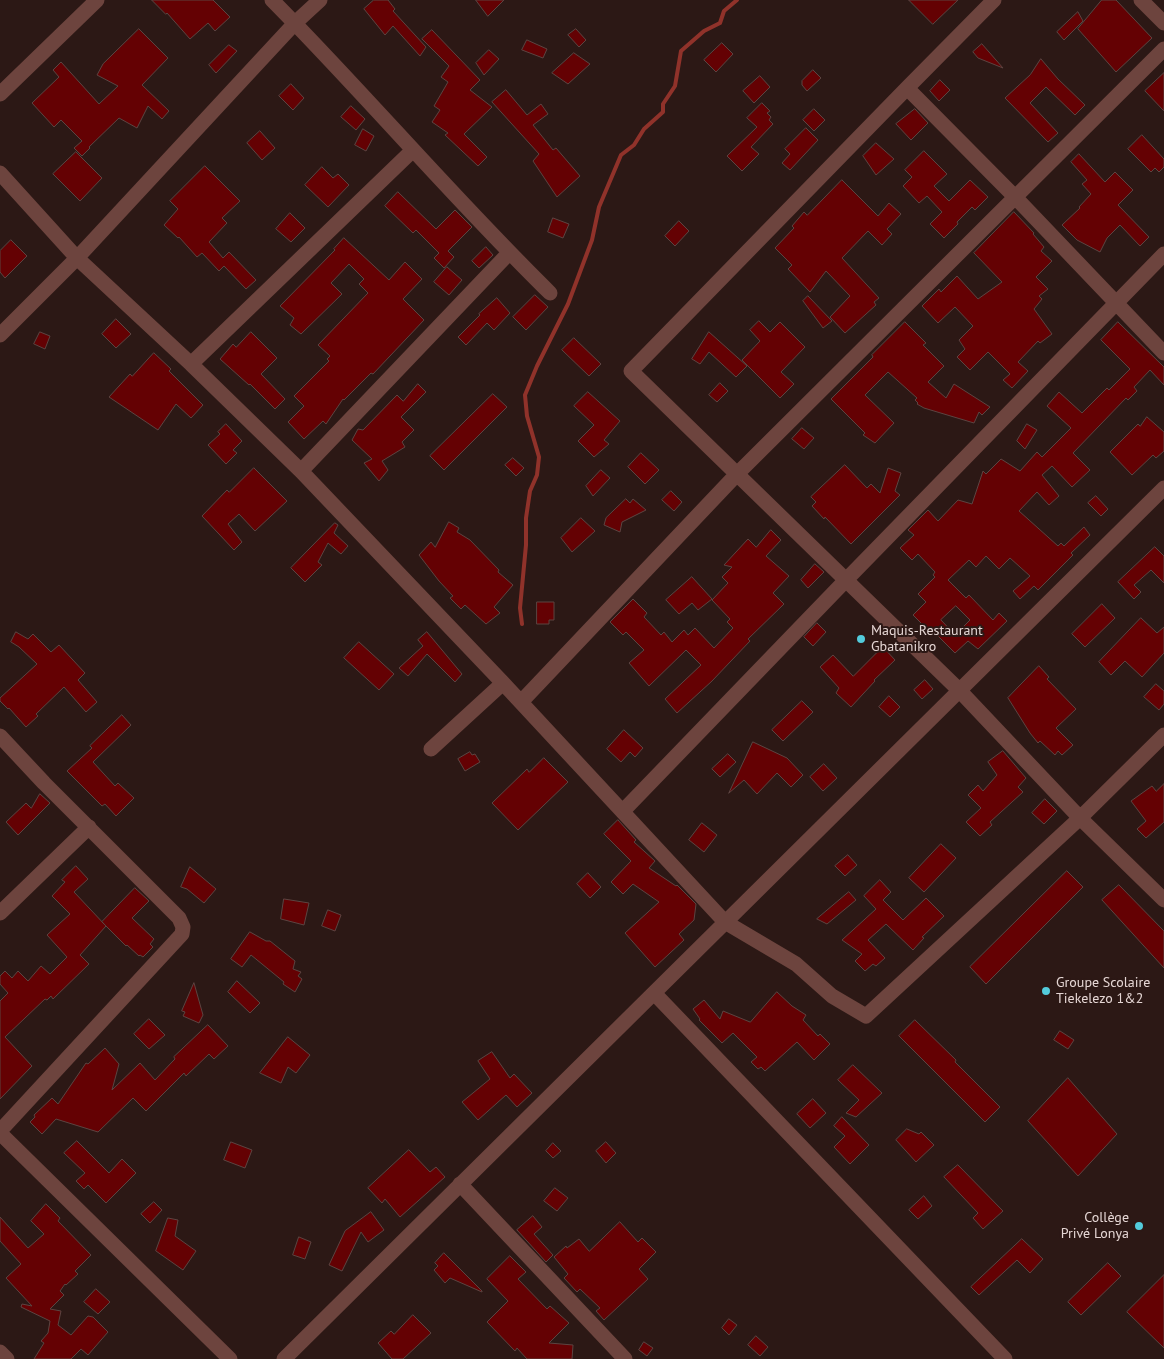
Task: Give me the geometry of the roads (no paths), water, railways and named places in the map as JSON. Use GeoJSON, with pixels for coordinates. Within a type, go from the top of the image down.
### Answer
{"type":"FeatureCollection","features":[{"type":"Feature","properties":{"kind":"street"},"geometry":{"type":"LineString","coordinates":[[0,94],[97,0]]}},
{"type":"Feature","properties":{"kind":"street"},"geometry":{"type":"LineString","coordinates":[[272,0],[412,151],[509,253],[550,293]]}},
{"type":"Feature","properties":{"kind":"street"},"geometry":{"type":"LineString","coordinates":[[0,335],[77,258],[295,23],[320,0]]}},
{"type":"Feature","properties":{"kind":"street"},"geometry":{"type":"LineString","coordinates":[[994,0],[631,371],[959,690],[1080,818],[1164,900]]}},
{"type":"Feature","properties":{"kind":"street"},"geometry":{"type":"LineString","coordinates":[[1140,0],[1164,23]]}},
{"type":"Feature","properties":{"kind":"street"},"geometry":{"type":"LineString","coordinates":[[521,702],[737,474],[1164,49]]}},
{"type":"Feature","properties":{"kind":"street"},"geometry":{"type":"LineString","coordinates":[[906,88],[1016,198],[1164,353]]}},
{"type":"Feature","properties":{"kind":"street"},"geometry":{"type":"LineString","coordinates":[[191,364],[412,151]]}},
{"type":"Feature","properties":{"kind":"street"},"geometry":{"type":"LineString","coordinates":[[0,173],[77,258],[191,364],[301,471],[624,811],[726,922],[796,964],[832,996],[866,1016],[1080,818],[1164,735]]}},
{"type":"Feature","properties":{"kind":"street"},"geometry":{"type":"LineString","coordinates":[[301,471],[509,253]]}},
{"type":"Feature","properties":{"kind":"street"},"geometry":{"type":"LineString","coordinates":[[624,811],[1164,254]]}},
{"type":"Feature","properties":{"kind":"street"},"geometry":{"type":"LineString","coordinates":[[284,1359],[1164,488]]}},
{"type":"Feature","properties":{"kind":"street"},"geometry":{"type":"LineString","coordinates":[[431,749],[503,683]]}},
{"type":"Feature","properties":{"kind":"street"},"geometry":{"type":"LineString","coordinates":[[0,736],[179,918],[183,926],[182,934],[0,1132],[230,1359]]}},
{"type":"Feature","properties":{"kind":"street"},"geometry":{"type":"LineString","coordinates":[[0,913],[89,827]]}},
{"type":"Feature","properties":{"kind":"street"},"geometry":{"type":"LineString","coordinates":[[654,993],[1005,1359]]}},
{"type":"Feature","properties":{"kind":"street"},"geometry":{"type":"LineString","coordinates":[[460,1184],[625,1359]]}},
{"type":"Feature","properties":{"kind":"street"},"geometry":{"type":"LineString","coordinates":[[0,1352],[7,1359]]}},
{"type":"Feature","properties":{"kind":"waterway"},"geometry":{"type":"LineString","coordinates":[[522,624],[520,608],[526,545],[526,518],[530,491],[537,475],[539,457],[527,416],[525,395],[537,366],[568,304],[592,240],[599,207],[621,155],[634,145],[644,129],[663,112],[663,104],[675,86],[681,51],[704,31],[720,23],[724,11],[737,0]]}},
{"type":"Feature","properties":{"kind":"place","name":"Maquis-Restaurant Gbatanikro"},"geometry":{"type":"Point","coordinates":[861,639]}},
{"type":"Feature","properties":{"kind":"place","name":"Groupe Scolaire Tiekelezo 1&2"},"geometry":{"type":"Point","coordinates":[1046,991]}},
{"type":"Feature","properties":{"kind":"place","name":"Collège Privé Lonya"},"geometry":{"type":"Point","coordinates":[1139,1226]}}]}
